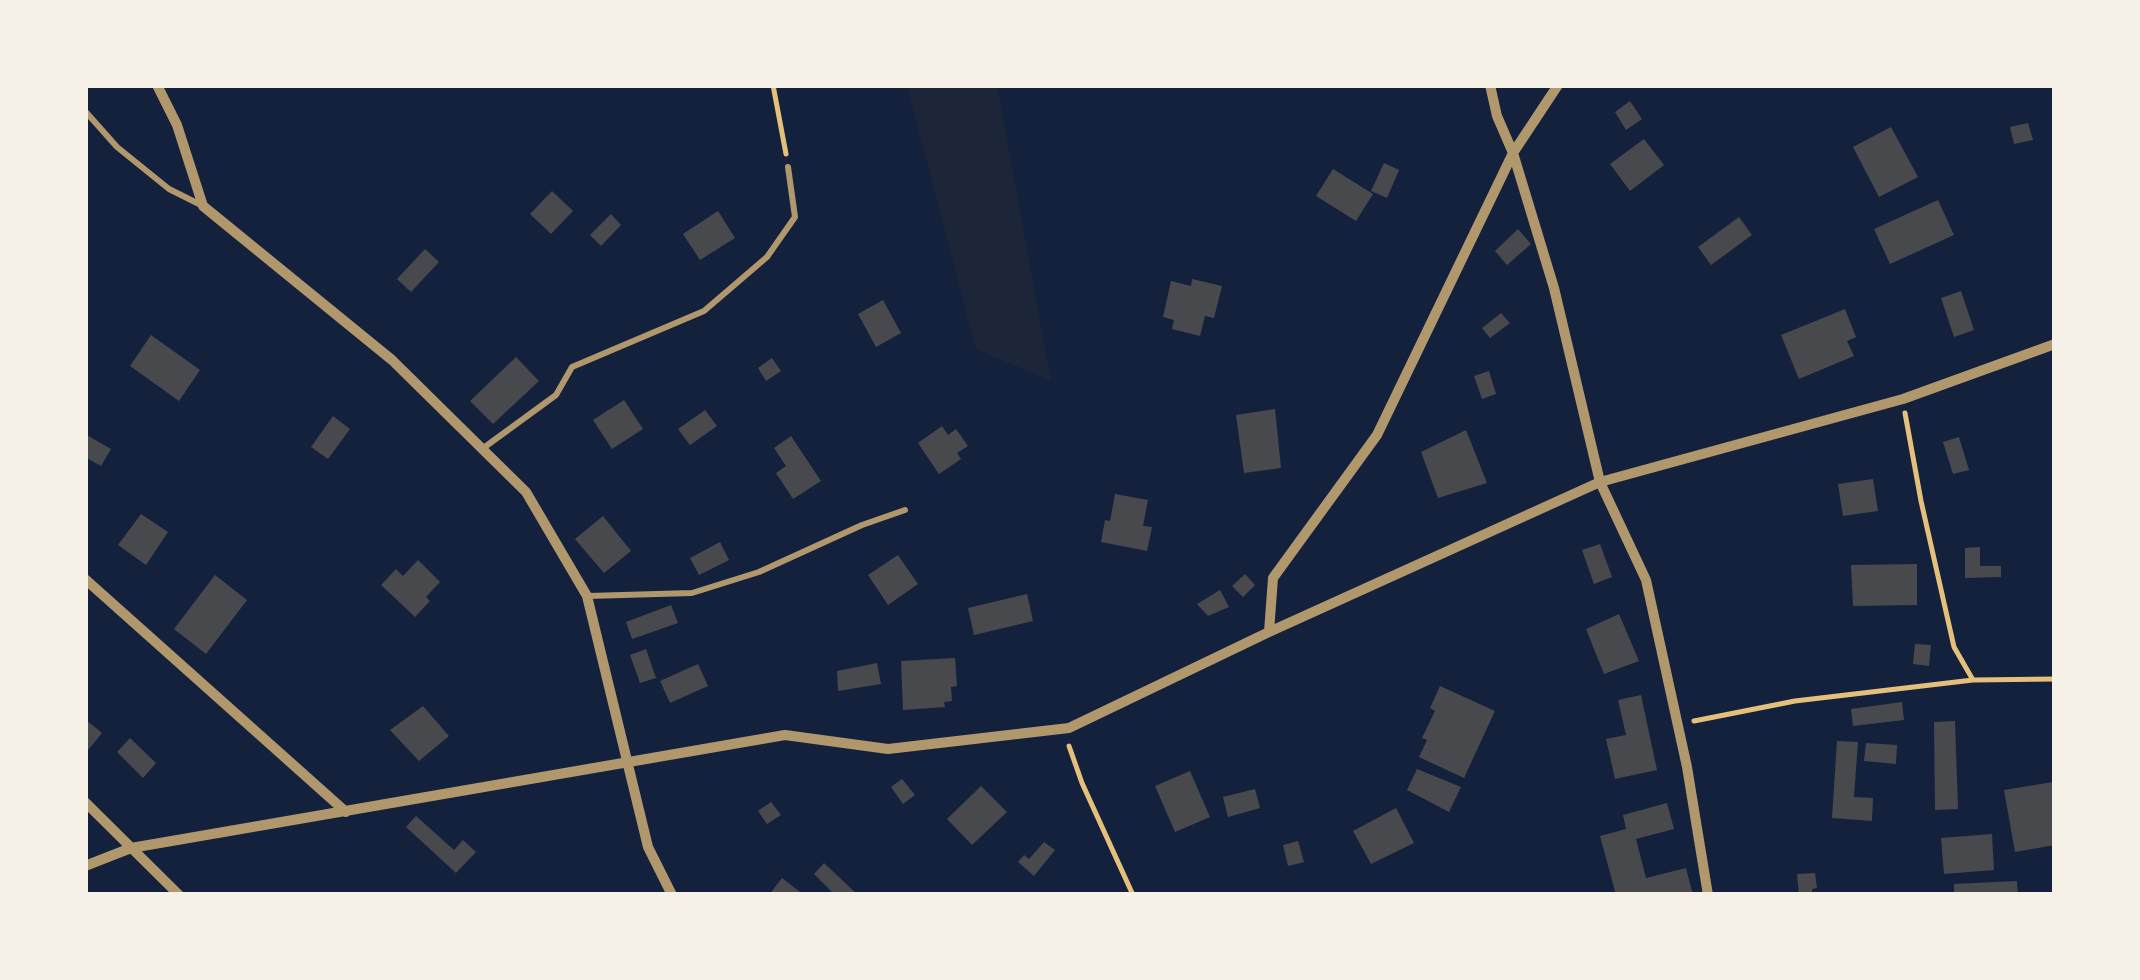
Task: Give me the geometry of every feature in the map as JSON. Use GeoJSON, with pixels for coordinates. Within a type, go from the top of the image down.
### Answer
{"type":"FeatureCollection","features":[{"type":"Feature","properties":{"kind":"street"},"geometry":{"type":"LineString","coordinates":[[158,85],[177,125],[202,206],[392,360],[526,492],[587,596],[648,846],[672,895]]}},
{"type":"Feature","properties":{"kind":"street"},"geometry":{"type":"LineString","coordinates":[[1490,85],[1554,288],[1600,482],[1646,580],[1687,767],[1708,895]]}},
{"type":"Feature","properties":{"kind":"street"},"geometry":{"type":"LineString","coordinates":[[1269,632],[1273,578],[1377,434],[1513,153],[1558,85]]}},
{"type":"Feature","properties":{"kind":"street"},"geometry":{"type":"LineString","coordinates":[[85,866],[131,848],[785,734],[888,750],[1068,728],[1600,482],[1903,399],[2055,344]]}},
{"type":"Feature","properties":{"kind":"street"},"geometry":{"type":"LineString","coordinates":[[85,579],[346,812]]}},
{"type":"Feature","properties":{"kind":"street"},"geometry":{"type":"LineString","coordinates":[[85,802],[179,895]]}},
{"type":"Feature","properties":{"kind":"lane"},"geometry":{"type":"LineString","coordinates":[[85,111],[117,147],[156,178],[202,206]]}},
{"type":"Feature","properties":{"kind":"lane"},"geometry":{"type":"LineString","coordinates":[[481,450],[556,395],[572,366],[704,311],[767,257],[794,218],[788,167]]}},
{"type":"Feature","properties":{"kind":"lane"},"geometry":{"type":"LineString","coordinates":[[587,596],[692,593],[759,572],[862,525],[906,510]]}},
{"type":"Feature","properties":{"kind":"path"},"geometry":{"type":"LineString","coordinates":[[773,85],[788,167]]}},
{"type":"Feature","properties":{"kind":"path"},"geometry":{"type":"LineString","coordinates":[[1903,399],[1954,646],[1973,680]]}},
{"type":"Feature","properties":{"kind":"path"},"geometry":{"type":"LineString","coordinates":[[1676,724],[1795,701],[1973,680],[2055,679]]}},
{"type":"Feature","properties":{"kind":"path"},"geometry":{"type":"LineString","coordinates":[[1068,728],[1067,738],[1082,783],[1133,895]]}},
{"type":"Feature","properties":{"kind":"shaded area"},"geometry":{"type":"Polygon","coordinates":[[[907,85],[997,85],[1051,381],[976,349],[907,85]]]}},
{"type":"Feature","properties":{"kind":"building"},"geometry":{"type":"Polygon","coordinates":[[[1630,101],[1642,119],[1626,130],[1615,112],[1630,101]]]}},
{"type":"Feature","properties":{"kind":"building"},"geometry":{"type":"Polygon","coordinates":[[[2028,123],[2033,140],[2014,144],[2010,127],[2028,123]]]}},
{"type":"Feature","properties":{"kind":"building"},"geometry":{"type":"Polygon","coordinates":[[[1891,127],[1918,177],[1879,197],[1853,147],[1891,127]]]}},
{"type":"Feature","properties":{"kind":"building"},"geometry":{"type":"Polygon","coordinates":[[[1644,139],[1664,165],[1630,191],[1610,164],[1644,139]]]}},
{"type":"Feature","properties":{"kind":"building"},"geometry":{"type":"Polygon","coordinates":[[[1384,163],[1399,170],[1387,198],[1371,191],[1384,163]]]}},
{"type":"Feature","properties":{"kind":"building"},"geometry":{"type":"Polygon","coordinates":[[[1333,169],[1373,194],[1356,221],[1316,196],[1333,169]]]}},
{"type":"Feature","properties":{"kind":"building"},"geometry":{"type":"Polygon","coordinates":[[[552,191],[573,211],[551,234],[530,214],[552,191]]]}},
{"type":"Feature","properties":{"kind":"building"},"geometry":{"type":"Polygon","coordinates":[[[1938,200],[1954,235],[1890,264],[1874,229],[1938,200]]]}},
{"type":"Feature","properties":{"kind":"building"},"geometry":{"type":"Polygon","coordinates":[[[718,211],[735,238],[700,260],[683,234],[718,211]]]}},
{"type":"Feature","properties":{"kind":"building"},"geometry":{"type":"Polygon","coordinates":[[[611,214],[621,225],[601,246],[590,235],[611,214]]]}},
{"type":"Feature","properties":{"kind":"building"},"geometry":{"type":"Polygon","coordinates":[[[1739,217],[1752,235],[1711,265],[1698,247],[1739,217]]]}},
{"type":"Feature","properties":{"kind":"building"},"geometry":{"type":"Polygon","coordinates":[[[1518,229],[1531,244],[1507,265],[1495,251],[1518,229]]]}},
{"type":"Feature","properties":{"kind":"building"},"geometry":{"type":"Polygon","coordinates":[[[425,249],[439,262],[411,292],[397,279],[425,249]]]}},
{"type":"Feature","properties":{"kind":"building"},"geometry":{"type":"Polygon","coordinates":[[[1192,279],[1222,286],[1214,318],[1205,316],[1200,336],[1172,329],[1174,320],[1163,317],[1171,281],[1191,286],[1192,279]]]}},
{"type":"Feature","properties":{"kind":"building"},"geometry":{"type":"Polygon","coordinates":[[[1961,291],[1974,330],[1954,337],[1941,298],[1961,291]]]}},
{"type":"Feature","properties":{"kind":"building"},"geometry":{"type":"Polygon","coordinates":[[[883,300],[901,333],[876,347],[858,314],[883,300]]]}},
{"type":"Feature","properties":{"kind":"building"},"geometry":{"type":"Polygon","coordinates":[[[1845,309],[1856,337],[1847,341],[1854,356],[1799,379],[1781,335],[1845,309]]]}},
{"type":"Feature","properties":{"kind":"building"},"geometry":{"type":"Polygon","coordinates":[[[1501,313],[1510,323],[1490,338],[1482,328],[1501,313]]]}},
{"type":"Feature","properties":{"kind":"building"},"geometry":{"type":"Polygon","coordinates":[[[151,335],[200,370],[179,401],[130,366],[151,335]]]}},
{"type":"Feature","properties":{"kind":"building"},"geometry":{"type":"Polygon","coordinates":[[[516,357],[539,381],[493,424],[470,401],[516,357]]]}},
{"type":"Feature","properties":{"kind":"building"},"geometry":{"type":"Polygon","coordinates":[[[772,358],[781,371],[766,381],[758,368],[772,358]]]}},
{"type":"Feature","properties":{"kind":"building"},"geometry":{"type":"Polygon","coordinates":[[[1489,371],[1496,394],[1482,399],[1474,376],[1489,371]]]}},
{"type":"Feature","properties":{"kind":"building"},"geometry":{"type":"Polygon","coordinates":[[[624,400],[643,429],[612,449],[593,420],[624,400]]]}},
{"type":"Feature","properties":{"kind":"building"},"geometry":{"type":"Polygon","coordinates":[[[1275,409],[1281,468],[1244,473],[1236,415],[1275,409]]]}},
{"type":"Feature","properties":{"kind":"building"},"geometry":{"type":"Polygon","coordinates":[[[705,410],[717,426],[690,445],[678,429],[705,410]]]}},
{"type":"Feature","properties":{"kind":"building"},"geometry":{"type":"Polygon","coordinates":[[[333,416],[350,429],[328,459],[311,447],[333,416]]]}},
{"type":"Feature","properties":{"kind":"building"},"geometry":{"type":"Polygon","coordinates":[[[942,426],[948,435],[956,429],[968,446],[957,453],[961,459],[939,474],[918,443],[942,426]]]}},
{"type":"Feature","properties":{"kind":"building"},"geometry":{"type":"Polygon","coordinates":[[[1466,430],[1487,483],[1438,498],[1421,452],[1466,430]]]}},
{"type":"Feature","properties":{"kind":"building"},"geometry":{"type":"Polygon","coordinates":[[[85,434],[111,449],[101,466],[85,457],[85,434]]]}},
{"type":"Feature","properties":{"kind":"building"},"geometry":{"type":"Polygon","coordinates":[[[791,436],[821,481],[793,499],[776,473],[786,466],[774,448],[791,436]]]}},
{"type":"Feature","properties":{"kind":"building"},"geometry":{"type":"Polygon","coordinates":[[[1959,437],[1969,470],[1953,474],[1943,442],[1959,437]]]}},
{"type":"Feature","properties":{"kind":"building"},"geometry":{"type":"Polygon","coordinates":[[[1873,479],[1878,511],[1843,516],[1838,484],[1873,479]]]}},
{"type":"Feature","properties":{"kind":"building"},"geometry":{"type":"Polygon","coordinates":[[[1115,494],[1148,500],[1143,526],[1152,527],[1147,551],[1101,542],[1115,494]]]}},
{"type":"Feature","properties":{"kind":"building"},"geometry":{"type":"Polygon","coordinates":[[[141,514],[168,532],[146,565],[118,545],[141,514]]]}},
{"type":"Feature","properties":{"kind":"building"},"geometry":{"type":"Polygon","coordinates":[[[603,516],[631,551],[604,573],[575,539],[603,516]]]}},
{"type":"Feature","properties":{"kind":"building"},"geometry":{"type":"Polygon","coordinates":[[[720,542],[729,560],[699,575],[690,558],[720,542]]]}},
{"type":"Feature","properties":{"kind":"building"},"geometry":{"type":"Polygon","coordinates":[[[1600,544],[1612,577],[1594,584],[1582,550],[1600,544]]]}},
{"type":"Feature","properties":{"kind":"building"},"geometry":{"type":"Polygon","coordinates":[[[1980,547],[1980,566],[2001,566],[2001,577],[1965,578],[1965,548],[1980,547]]]}},
{"type":"Feature","properties":{"kind":"building"},"geometry":{"type":"Polygon","coordinates":[[[898,555],[918,584],[888,605],[868,575],[898,555]]]}},
{"type":"Feature","properties":{"kind":"building"},"geometry":{"type":"Polygon","coordinates":[[[418,560],[440,582],[415,617],[381,585],[396,569],[403,576],[418,560]]]}},
{"type":"Feature","properties":{"kind":"building"},"geometry":{"type":"Polygon","coordinates":[[[1917,564],[1917,605],[1853,606],[1851,565],[1917,564]]]}},
{"type":"Feature","properties":{"kind":"building"},"geometry":{"type":"Polygon","coordinates":[[[1245,574],[1255,585],[1243,597],[1232,586],[1245,574]]]}},
{"type":"Feature","properties":{"kind":"building"},"geometry":{"type":"Polygon","coordinates":[[[215,575],[247,600],[206,654],[174,629],[215,575]]]}},
{"type":"Feature","properties":{"kind":"building"},"geometry":{"type":"Polygon","coordinates":[[[1220,590],[1229,607],[1208,616],[1197,604],[1220,590]]]}},
{"type":"Feature","properties":{"kind":"building"},"geometry":{"type":"Polygon","coordinates":[[[1027,594],[1033,621],[974,635],[968,608],[1027,594]]]}},
{"type":"Feature","properties":{"kind":"building"},"geometry":{"type":"Polygon","coordinates":[[[671,605],[678,623],[632,639],[626,622],[671,605]]]}},
{"type":"Feature","properties":{"kind":"building"},"geometry":{"type":"Polygon","coordinates":[[[1619,614],[1639,661],[1604,674],[1586,629],[1619,614]]]}},
{"type":"Feature","properties":{"kind":"building"},"geometry":{"type":"Polygon","coordinates":[[[1915,644],[1931,645],[1929,666],[1913,664],[1915,644]]]}},
{"type":"Feature","properties":{"kind":"building"},"geometry":{"type":"Polygon","coordinates":[[[646,649],[656,678],[640,683],[630,655],[646,649]]]}},
{"type":"Feature","properties":{"kind":"building"},"geometry":{"type":"Polygon","coordinates":[[[955,658],[957,686],[951,687],[952,701],[944,702],[945,707],[903,710],[901,661],[955,658]]]}},
{"type":"Feature","properties":{"kind":"building"},"geometry":{"type":"Polygon","coordinates":[[[877,663],[881,684],[838,691],[837,671],[877,663]]]}},
{"type":"Feature","properties":{"kind":"building"},"geometry":{"type":"Polygon","coordinates":[[[698,664],[708,686],[670,703],[660,681],[698,664]]]}},
{"type":"Feature","properties":{"kind":"building"},"geometry":{"type":"Polygon","coordinates":[[[1440,686],[1495,711],[1464,778],[1419,757],[1427,740],[1422,738],[1435,711],[1430,708],[1440,686]]]}},
{"type":"Feature","properties":{"kind":"building"},"geometry":{"type":"Polygon","coordinates":[[[1641,695],[1657,770],[1615,779],[1606,739],[1626,735],[1618,700],[1641,695]]]}},
{"type":"Feature","properties":{"kind":"building"},"geometry":{"type":"Polygon","coordinates":[[[1902,702],[1904,720],[1853,726],[1851,709],[1902,702]]]}},
{"type":"Feature","properties":{"kind":"building"},"geometry":{"type":"Polygon","coordinates":[[[423,706],[449,736],[419,761],[390,730],[423,706]]]}},
{"type":"Feature","properties":{"kind":"building"},"geometry":{"type":"Polygon","coordinates":[[[85,719],[102,733],[88,750],[85,747],[85,719]]]}},
{"type":"Feature","properties":{"kind":"building"},"geometry":{"type":"Polygon","coordinates":[[[1955,721],[1958,809],[1935,810],[1934,722],[1955,721]]]}},
{"type":"Feature","properties":{"kind":"building"},"geometry":{"type":"Polygon","coordinates":[[[130,738],[156,763],[143,778],[117,752],[130,738]]]}},
{"type":"Feature","properties":{"kind":"building"},"geometry":{"type":"Polygon","coordinates":[[[1837,741],[1858,742],[1854,797],[1873,798],[1872,821],[1832,818],[1837,741]]]}},
{"type":"Feature","properties":{"kind":"building"},"geometry":{"type":"Polygon","coordinates":[[[1866,743],[1897,745],[1896,764],[1864,761],[1866,743]]]}},
{"type":"Feature","properties":{"kind":"building"},"geometry":{"type":"Polygon","coordinates":[[[1417,769],[1461,787],[1449,812],[1407,790],[1417,769]]]}},
{"type":"Feature","properties":{"kind":"building"},"geometry":{"type":"Polygon","coordinates":[[[1190,771],[1210,817],[1175,832],[1155,786],[1190,771]]]}},
{"type":"Feature","properties":{"kind":"building"},"geometry":{"type":"Polygon","coordinates":[[[902,779],[915,795],[903,804],[891,787],[902,779]]]}},
{"type":"Feature","properties":{"kind":"building"},"geometry":{"type":"Polygon","coordinates":[[[2053,782],[2055,845],[2015,852],[2004,790],[2053,782]]]}},
{"type":"Feature","properties":{"kind":"building"},"geometry":{"type":"Polygon","coordinates":[[[981,786],[1007,812],[972,845],[947,819],[981,786]]]}},
{"type":"Feature","properties":{"kind":"building"},"geometry":{"type":"Polygon","coordinates":[[[1255,789],[1260,808],[1228,817],[1223,797],[1255,789]]]}},
{"type":"Feature","properties":{"kind":"building"},"geometry":{"type":"Polygon","coordinates":[[[771,802],[781,815],[767,824],[758,811],[771,802]]]}},
{"type":"Feature","properties":{"kind":"building"},"geometry":{"type":"Polygon","coordinates":[[[1667,803],[1674,829],[1636,839],[1646,878],[1686,868],[1693,895],[1616,895],[1600,836],[1626,829],[1623,815],[1667,803]]]}},
{"type":"Feature","properties":{"kind":"building"},"geometry":{"type":"Polygon","coordinates":[[[1396,808],[1414,843],[1371,864],[1353,831],[1396,808]]]}},
{"type":"Feature","properties":{"kind":"building"},"geometry":{"type":"Polygon","coordinates":[[[416,816],[454,850],[463,840],[476,852],[456,873],[406,827],[416,816]]]}},
{"type":"Feature","properties":{"kind":"building"},"geometry":{"type":"Polygon","coordinates":[[[1992,834],[1994,870],[1944,874],[1941,838],[1992,834]]]}},
{"type":"Feature","properties":{"kind":"building"},"geometry":{"type":"Polygon","coordinates":[[[1298,841],[1304,862],[1288,866],[1283,845],[1298,841]]]}},
{"type":"Feature","properties":{"kind":"building"},"geometry":{"type":"Polygon","coordinates":[[[1044,842],[1055,850],[1034,876],[1018,862],[1024,855],[1029,859],[1044,842]]]}},
{"type":"Feature","properties":{"kind":"building"},"geometry":{"type":"Polygon","coordinates":[[[824,863],[858,895],[835,895],[814,874],[824,863]]]}},
{"type":"Feature","properties":{"kind":"building"},"geometry":{"type":"Polygon","coordinates":[[[1815,873],[1817,888],[1812,889],[1812,895],[1799,895],[1797,874],[1815,873]]]}},
{"type":"Feature","properties":{"kind":"building"},"geometry":{"type":"Polygon","coordinates":[[[782,878],[804,895],[769,895],[782,878]]]}},
{"type":"Feature","properties":{"kind":"building"},"geometry":{"type":"Polygon","coordinates":[[[2017,881],[2018,895],[1954,895],[1954,884],[2017,881]]]}}]}
